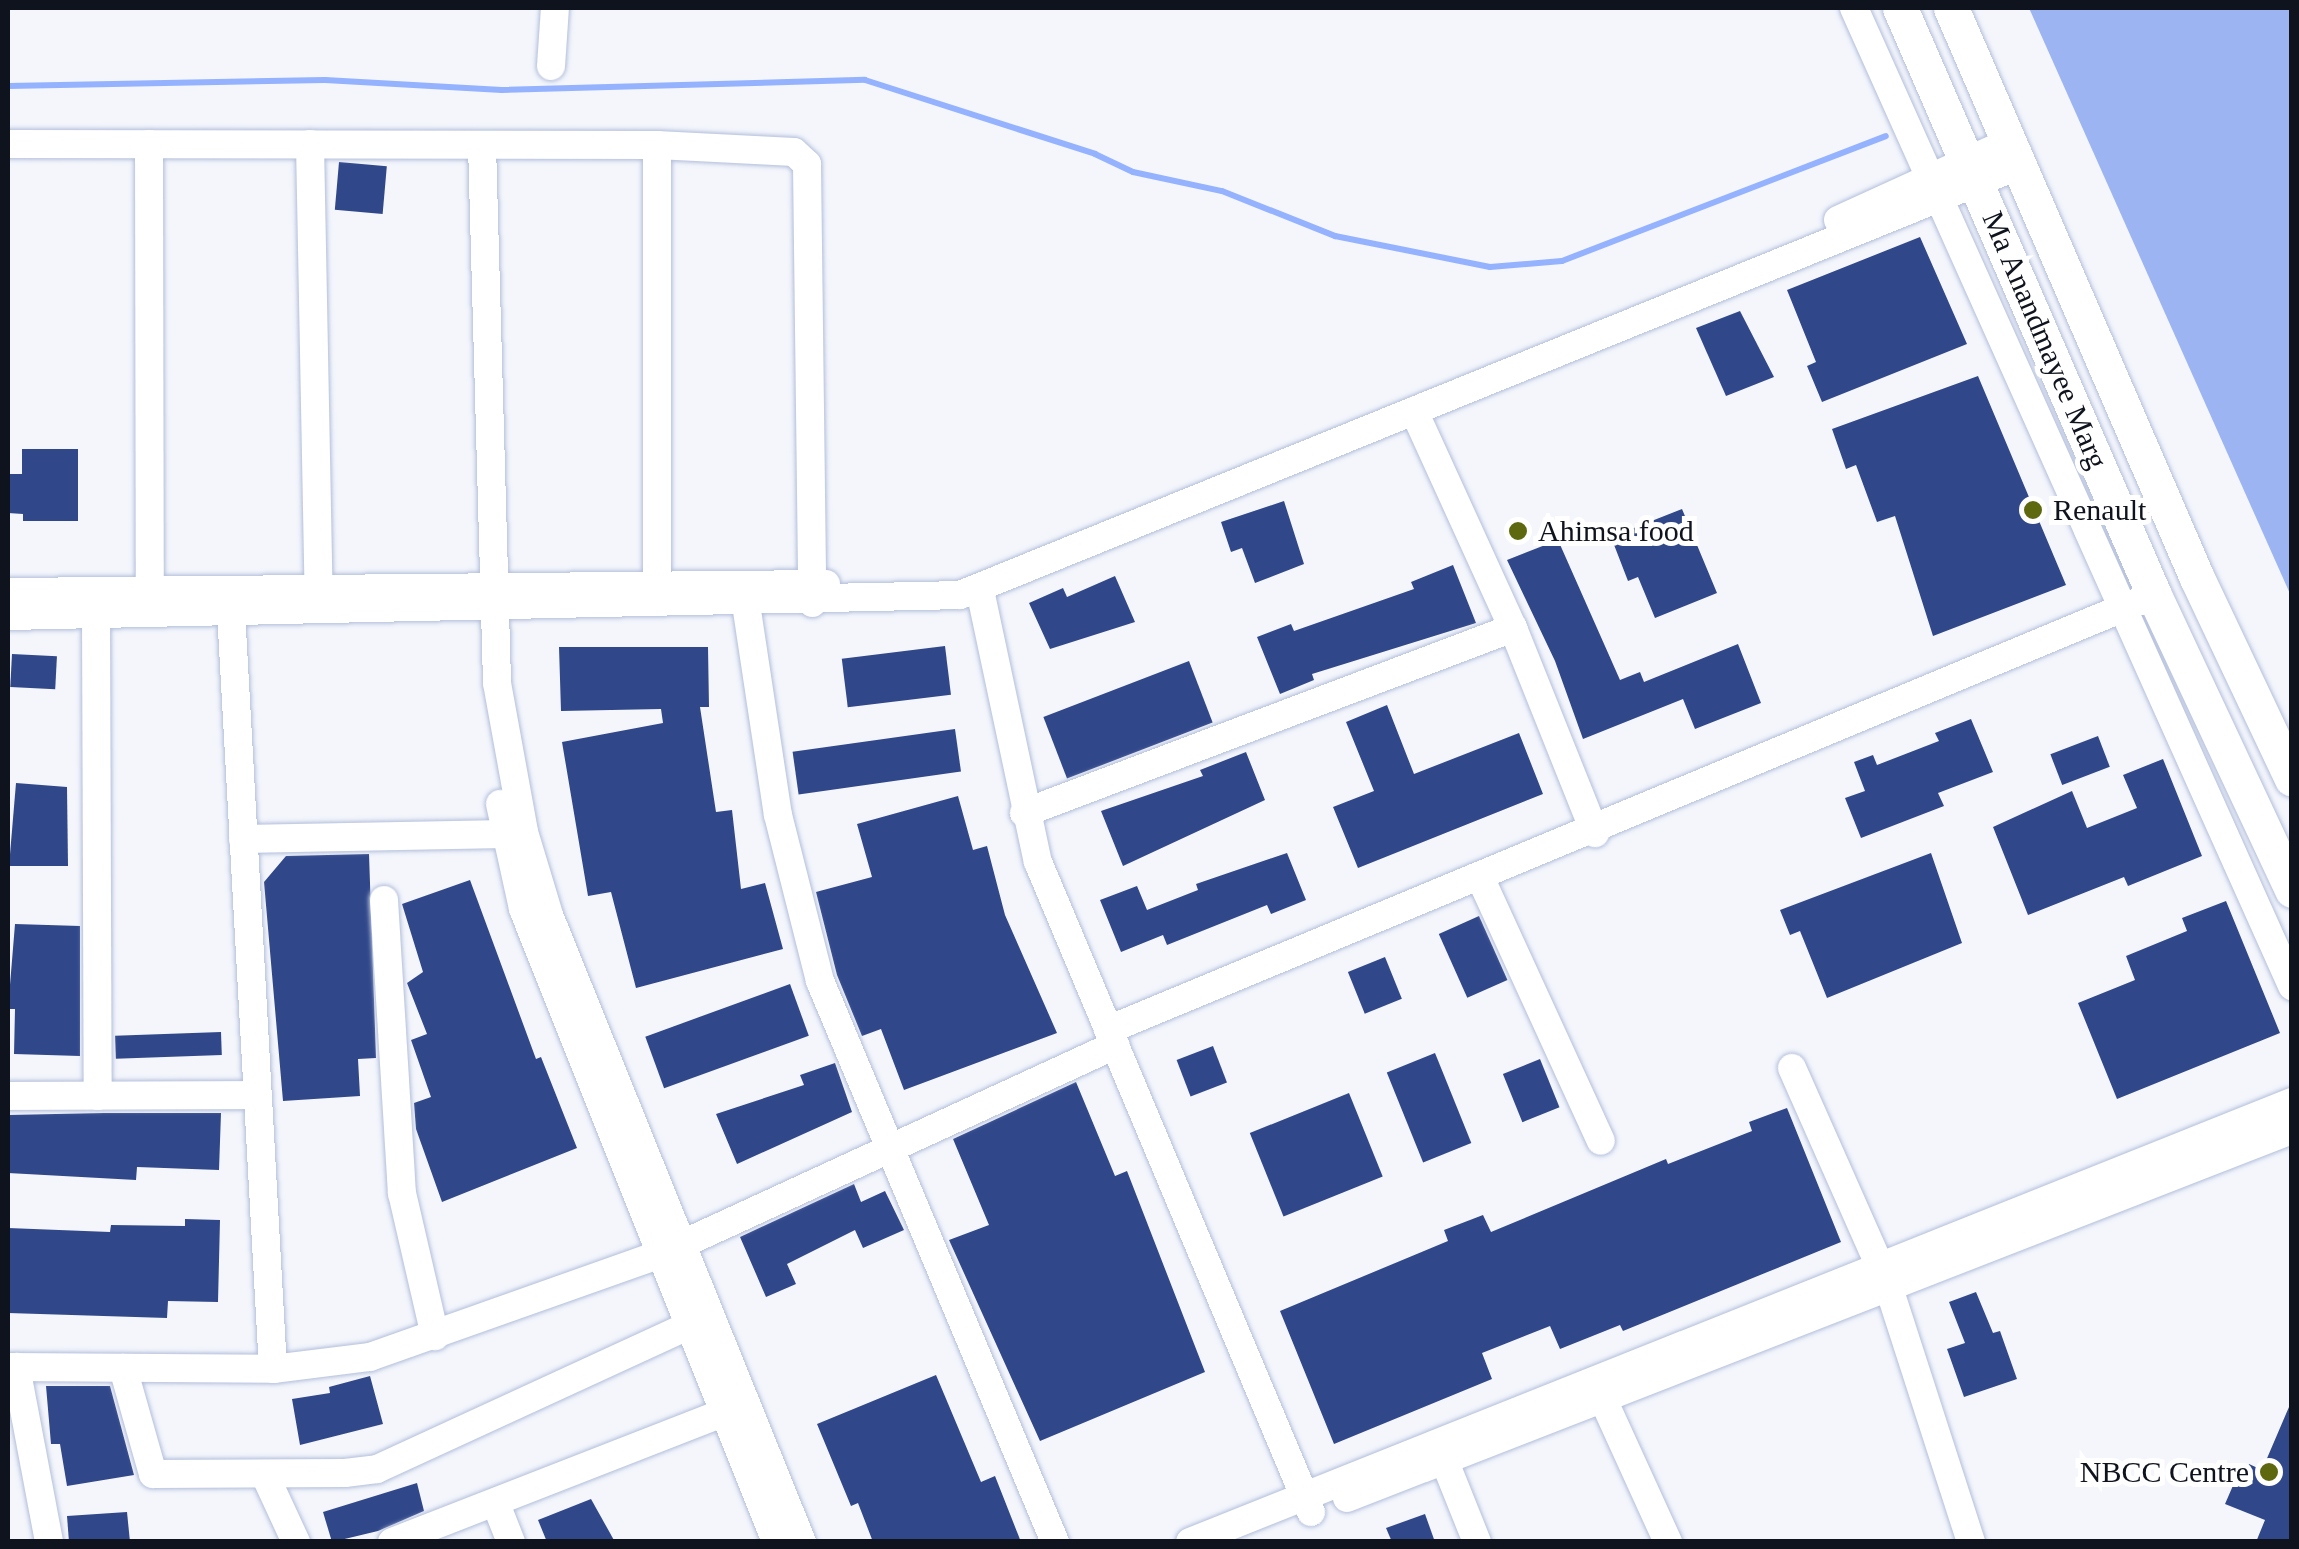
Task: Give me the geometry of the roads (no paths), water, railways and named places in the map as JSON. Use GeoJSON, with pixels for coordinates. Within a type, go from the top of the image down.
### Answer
{"type":"FeatureCollection","features":[{"type":"Feature","properties":{"kind":"main road","name":"Ma Anandmayee Marg"},"geometry":{"type":"LineString","coordinates":[[1900,8],[1973,173],[2138,603],[2292,890]]}},
{"type":"Feature","properties":{"kind":"main road","name":"Ma Anandmayee Marg"},"geometry":{"type":"LineString","coordinates":[[1951,8],[2292,780]]}},
{"type":"Feature","properties":{"kind":"street"},"geometry":{"type":"LineString","coordinates":[[551,66],[556,8]]}},
{"type":"Feature","properties":{"kind":"street"},"geometry":{"type":"LineString","coordinates":[[1854,8],[1935,190],[2138,603],[2292,986]]}},
{"type":"Feature","properties":{"kind":"street"},"geometry":{"type":"LineString","coordinates":[[8,144],[656,145],[794,152],[808,164],[812,594]]}},
{"type":"Feature","properties":{"kind":"street"},"geometry":{"type":"LineString","coordinates":[[149,144],[150,601]]}},
{"type":"Feature","properties":{"kind":"street"},"geometry":{"type":"LineString","coordinates":[[310,144],[319,598]]}},
{"type":"Feature","properties":{"kind":"street"},"geometry":{"type":"LineString","coordinates":[[482,145],[497,684],[531,862],[674,1248],[692,1324],[776,1542]]}},
{"type":"Feature","properties":{"kind":"street"},"geometry":{"type":"LineString","coordinates":[[656,145],[657,594]]}},
{"type":"Feature","properties":{"kind":"street"},"geometry":{"type":"LineString","coordinates":[[8,616],[96,614],[150,601],[980,590],[1767,264],[2014,154]]}},
{"type":"Feature","properties":{"kind":"street"},"geometry":{"type":"LineString","coordinates":[[657,594],[746,604],[956,581],[986,572],[1935,190]]}},
{"type":"Feature","properties":{"kind":"street"},"geometry":{"type":"LineString","coordinates":[[1414,411],[1513,628],[1595,832]]}},
{"type":"Feature","properties":{"kind":"street"},"geometry":{"type":"LineString","coordinates":[[980,590],[1024,813],[1112,1038],[1308,1503]]}},
{"type":"Feature","properties":{"kind":"street"},"geometry":{"type":"LineString","coordinates":[[8,592],[150,601],[230,612],[319,598]]}},
{"type":"Feature","properties":{"kind":"street"},"geometry":{"type":"LineString","coordinates":[[49,1542],[12,1367],[273,1369],[370,1357],[434,1336],[674,1248],[892,1148],[1112,1038],[1480,878],[2138,603]]}},
{"type":"Feature","properties":{"kind":"street"},"geometry":{"type":"LineString","coordinates":[[746,604],[778,816],[820,981],[1055,1542]]}},
{"type":"Feature","properties":{"kind":"street"},"geometry":{"type":"LineString","coordinates":[[230,612],[273,1369]]}},
{"type":"Feature","properties":{"kind":"street"},"geometry":{"type":"LineString","coordinates":[[96,614],[98,1096]]}},
{"type":"Feature","properties":{"kind":"street"},"geometry":{"type":"LineString","coordinates":[[1024,813],[1513,628]]}},
{"type":"Feature","properties":{"kind":"street"},"geometry":{"type":"LineString","coordinates":[[497,684],[490,709],[505,834],[523,909],[802,1542]]}},
{"type":"Feature","properties":{"kind":"street"},"geometry":{"type":"LineString","coordinates":[[243,839],[505,834]]}},
{"type":"Feature","properties":{"kind":"street"},"geometry":{"type":"LineString","coordinates":[[1480,878],[1601,1140]]}},
{"type":"Feature","properties":{"kind":"street"},"geometry":{"type":"LineString","coordinates":[[384,900],[402,1192],[434,1336]]}},
{"type":"Feature","properties":{"kind":"street"},"geometry":{"type":"LineString","coordinates":[[1792,1068],[1884,1275],[1971,1542]]}},
{"type":"Feature","properties":{"kind":"street"},"geometry":{"type":"LineString","coordinates":[[8,1096],[258,1095]]}},
{"type":"Feature","properties":{"kind":"street"},"geometry":{"type":"LineString","coordinates":[[1237,1542],[1308,1503],[1884,1275],[2292,1102]]}},
{"type":"Feature","properties":{"kind":"street"},"geometry":{"type":"LineString","coordinates":[[1884,1275],[2292,1130]]}},
{"type":"Feature","properties":{"kind":"street"},"geometry":{"type":"LineString","coordinates":[[123,1368],[153,1474],[266,1476],[378,1469],[692,1324]]}},
{"type":"Feature","properties":{"kind":"street"},"geometry":{"type":"LineString","coordinates":[[1190,1542],[1445,1462],[1599,1390]]}},
{"type":"Feature","properties":{"kind":"street"},"geometry":{"type":"LineString","coordinates":[[1599,1390],[1668,1542]]}},
{"type":"Feature","properties":{"kind":"street"},"geometry":{"type":"LineString","coordinates":[[392,1542],[725,1412]]}},
{"type":"Feature","properties":{"kind":"street"},"geometry":{"type":"LineString","coordinates":[[1445,1462],[1477,1542]]}},
{"type":"Feature","properties":{"kind":"street"},"geometry":{"type":"LineString","coordinates":[[266,1476],[296,1542]]}},
{"type":"Feature","properties":{"kind":"street"},"geometry":{"type":"LineString","coordinates":[[496,1504],[511,1542]]}},
{"type":"Feature","properties":{"kind":"waterway"},"geometry":{"type":"LineString","coordinates":[[8,86],[325,80],[502,90],[865,80],[1095,154],[1133,172],[1222,191],[1335,236],[1490,267],[1562,261],[1886,136]]}},
{"type":"Feature","properties":{"kind":"place","name":"Renault"},"geometry":{"type":"Point","coordinates":[2033,510]}},
{"type":"Feature","properties":{"kind":"place","name":"Ahimsa food"},"geometry":{"type":"Point","coordinates":[1518,531]}},
{"type":"Feature","properties":{"kind":"place","name":"NBCC Centre"},"geometry":{"type":"Point","coordinates":[2269,1472]}}]}
